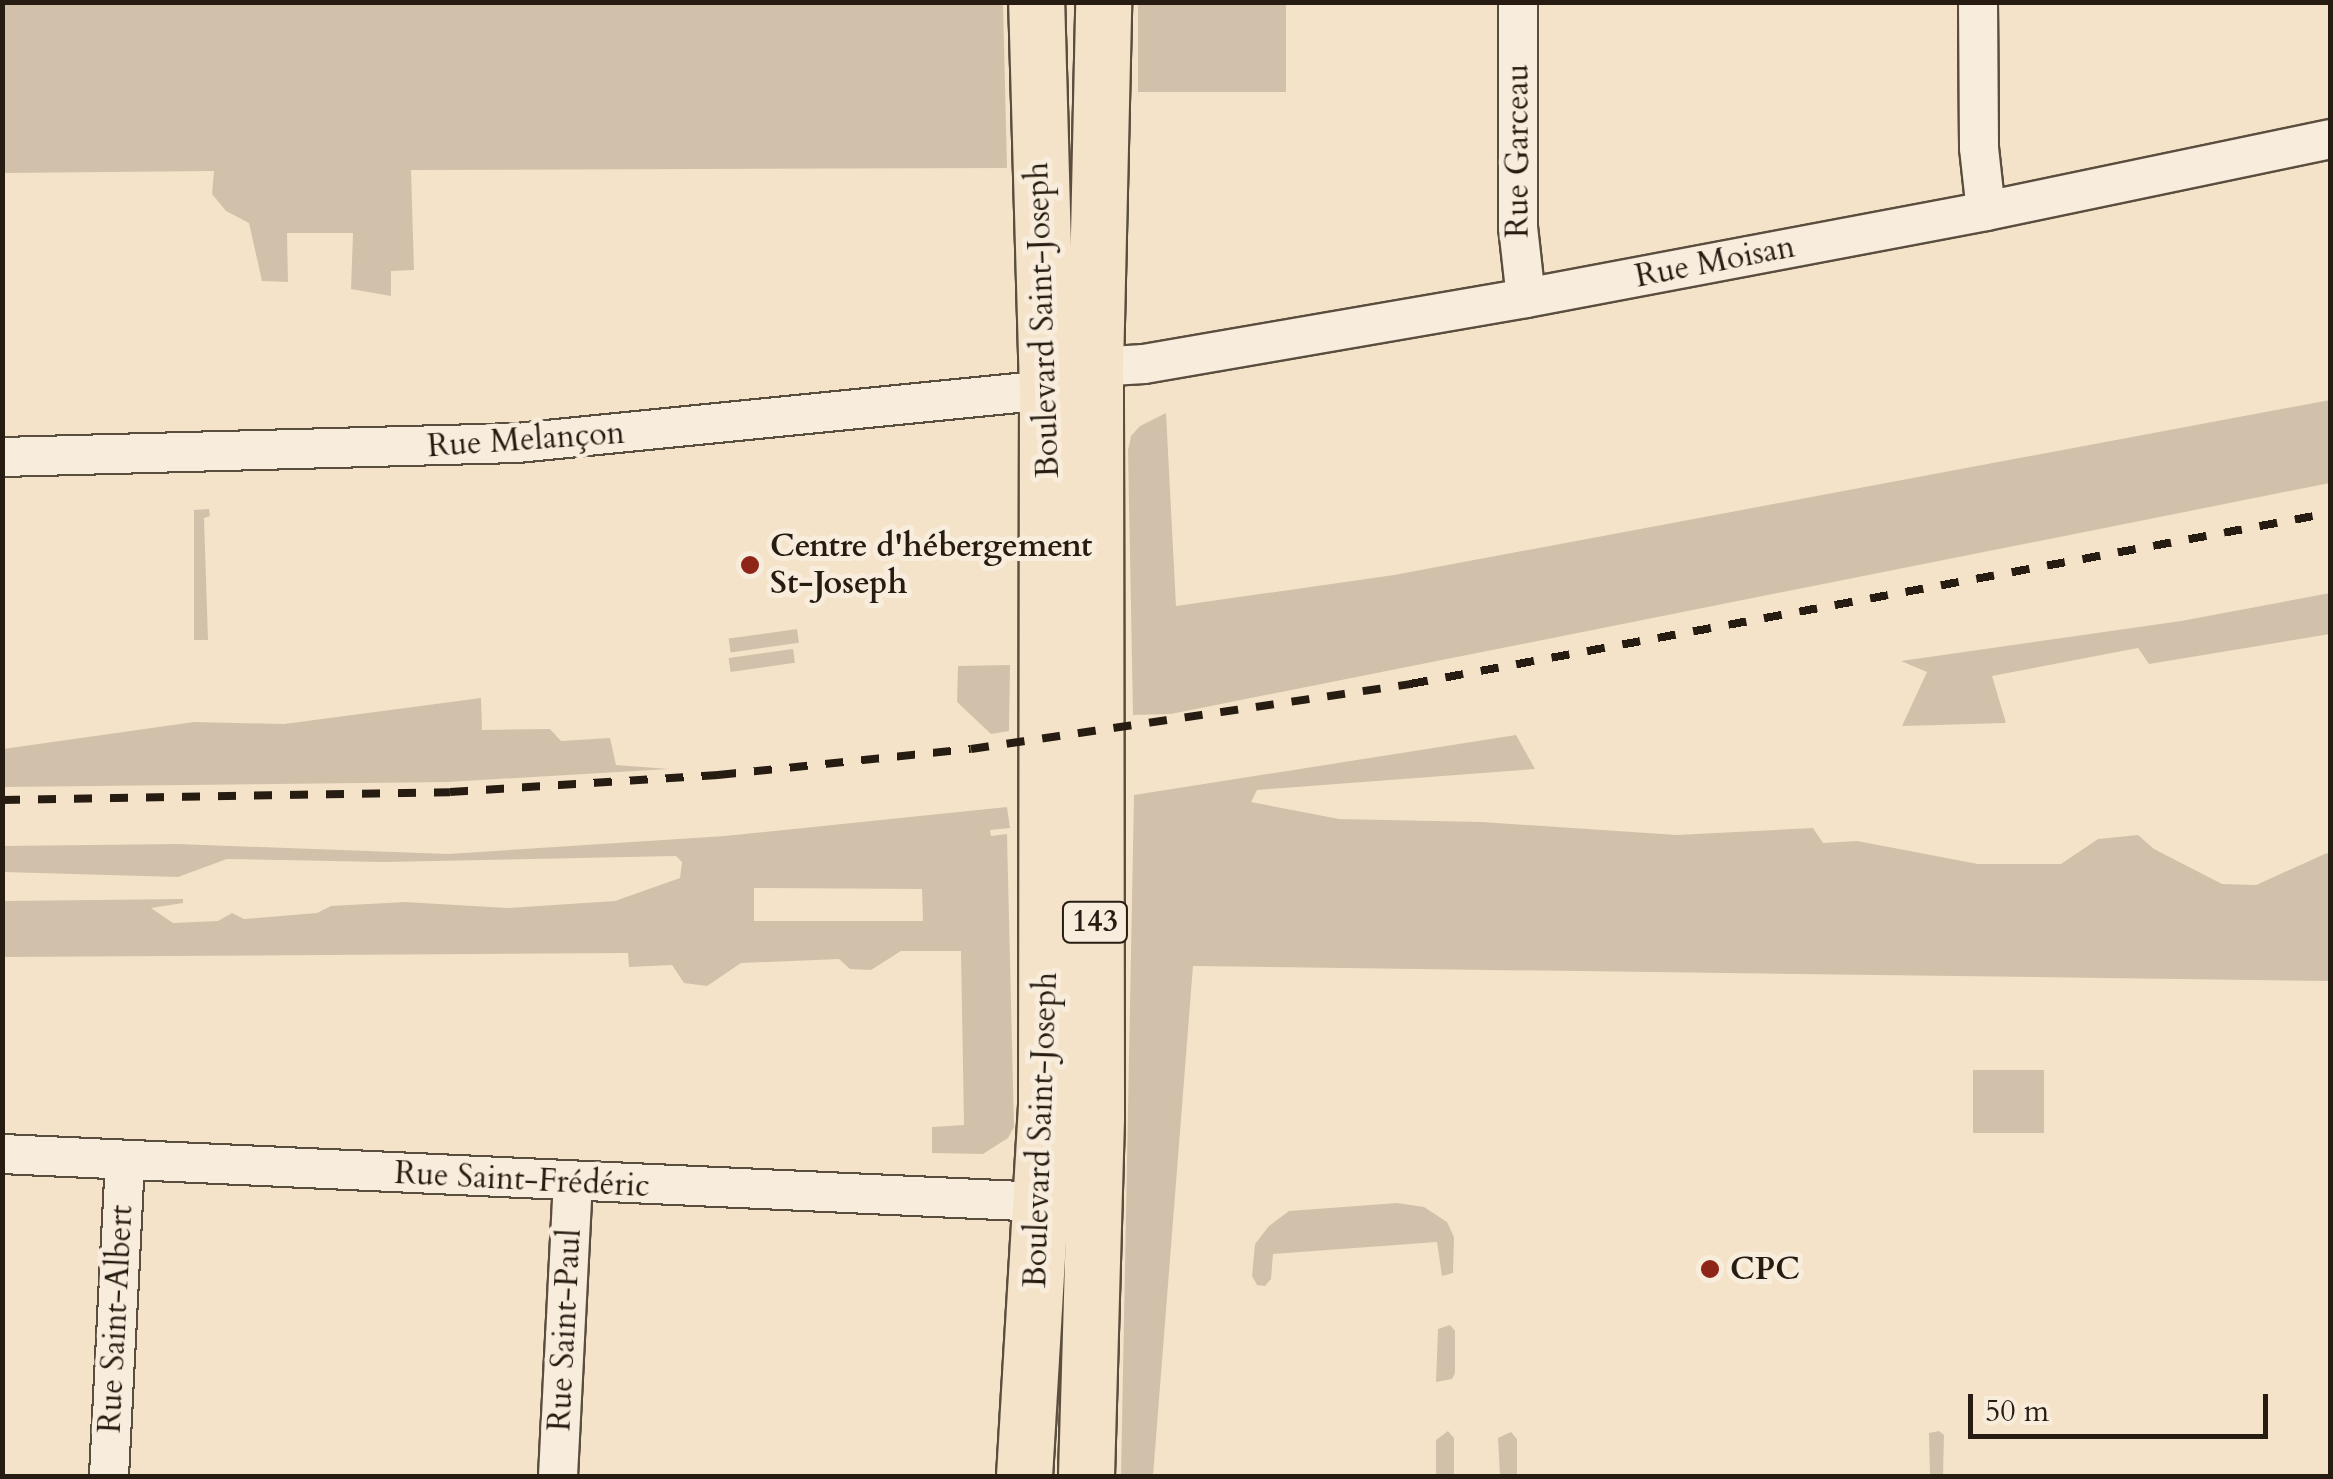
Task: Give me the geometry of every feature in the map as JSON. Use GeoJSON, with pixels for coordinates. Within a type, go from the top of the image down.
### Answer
{"type":"FeatureCollection","features":[{"type":"Feature","properties":{"kind":"main road","name":"Boulevard Saint-Joseph"},"geometry":{"type":"LineString","coordinates":[[1036,2],[1071,379],[1096,1116],[1086,1476]]}},
{"type":"Feature","properties":{"kind":"main road","name":"Boulevard Saint-Joseph"},"geometry":{"type":"LineString","coordinates":[[1024,1476],[1042,1202],[1071,379],[1103,2]]}},
{"type":"Feature","properties":{"kind":"street","name":"Rue Garceau"},"geometry":{"type":"LineString","coordinates":[[1518,2],[1518,226],[1526,298]]}},
{"type":"Feature","properties":{"kind":"street"},"geometry":{"type":"LineString","coordinates":[[1978,2],[1979,148],[1986,211]]}},
{"type":"Feature","properties":{"kind":"street","name":"Rue Moisan"},"geometry":{"type":"LineString","coordinates":[[1071,379],[1986,211],[2330,139]]}},
{"type":"Feature","properties":{"kind":"street","name":"Rue Melançon"},"geometry":{"type":"LineString","coordinates":[[2,457],[517,443],[1071,379]]}},
{"type":"Feature","properties":{"kind":"street","name":"Rue Saint-Frédéric"},"geometry":{"type":"LineString","coordinates":[[2,1154],[572,1184],[1042,1202]]}},
{"type":"Feature","properties":{"kind":"street","name":"Rue Saint-Albert"},"geometry":{"type":"LineString","coordinates":[[109,1476],[125,1161]]}},
{"type":"Feature","properties":{"kind":"street","name":"Rue Saint-Paul"},"geometry":{"type":"LineString","coordinates":[[558,1476],[572,1184]]}},
{"type":"Feature","properties":{"kind":"shaded area"},"geometry":{"type":"Polygon","coordinates":[[[2,3],[1003,3],[1007,168],[411,170],[414,270],[391,271],[391,296],[351,289],[353,233],[287,233],[288,282],[262,281],[249,223],[226,211],[212,194],[214,171],[3,173],[2,3]]]}},
{"type":"Feature","properties":{"kind":"shaded area"},"geometry":{"type":"Polygon","coordinates":[[[1138,3],[1286,3],[1286,92],[1138,92],[1138,3]]]}},
{"type":"Feature","properties":{"kind":"shaded area"},"geometry":{"type":"Polygon","coordinates":[[[2330,400],[2330,483],[1171,714],[1133,715],[1128,450],[1131,436],[1140,426],[1166,413],[1176,606],[1394,575],[2330,400]]]}},
{"type":"Feature","properties":{"kind":"shaded area"},"geometry":{"type":"Polygon","coordinates":[[[209,509],[210,516],[204,518],[208,640],[194,640],[194,510],[209,509]]]}},
{"type":"Feature","properties":{"kind":"shaded area"},"geometry":{"type":"Polygon","coordinates":[[[2330,593],[2330,634],[2149,664],[2138,648],[1992,676],[2006,723],[1902,726],[1927,672],[1901,661],[2181,621],[2330,593]]]}},
{"type":"Feature","properties":{"kind":"shaded area"},"geometry":{"type":"Polygon","coordinates":[[[797,629],[799,643],[731,652],[729,639],[797,629]]]}},
{"type":"Feature","properties":{"kind":"shaded area"},"geometry":{"type":"Polygon","coordinates":[[[793,649],[795,663],[731,672],[729,658],[793,649]]]}},
{"type":"Feature","properties":{"kind":"shaded area"},"geometry":{"type":"Polygon","coordinates":[[[1010,665],[1009,731],[991,734],[957,702],[958,666],[1010,665]]]}},
{"type":"Feature","properties":{"kind":"shaded area"},"geometry":{"type":"Polygon","coordinates":[[[481,698],[482,730],[550,729],[561,741],[610,738],[616,765],[669,769],[448,782],[3,787],[3,749],[194,722],[284,724],[481,698]]]}},
{"type":"Feature","properties":{"kind":"shaded area"},"geometry":{"type":"Polygon","coordinates":[[[1516,735],[1535,769],[1257,790],[1251,802],[1339,819],[1482,822],[1677,835],[1813,828],[1823,843],[1857,841],[1978,864],[2061,864],[2098,839],[2138,835],[2154,849],[2222,884],[2256,885],[2327,853],[2330,981],[1193,966],[1153,1476],[1121,1476],[1134,795],[1516,735]]]}},
{"type":"Feature","properties":{"kind":"shaded area"},"geometry":{"type":"Polygon","coordinates":[[[1007,807],[1010,828],[990,830],[991,836],[1007,834],[1014,1127],[1008,1138],[983,1154],[932,1153],[932,1127],[964,1125],[961,951],[901,951],[871,970],[850,969],[839,959],[741,963],[707,986],[684,983],[672,965],[629,967],[628,953],[3,957],[3,901],[183,899],[183,903],[151,908],[173,923],[218,921],[232,913],[244,919],[317,913],[331,906],[405,902],[507,908],[615,901],[680,878],[682,862],[676,856],[384,862],[227,859],[178,877],[3,872],[3,846],[178,844],[448,854],[725,836],[1007,807]],[[754,888],[754,921],[923,921],[922,889],[754,888]]]}},
{"type":"Feature","properties":{"kind":"shaded area"},"geometry":{"type":"Polygon","coordinates":[[[1973,1070],[2044,1070],[2044,1133],[1973,1133],[1973,1070]]]}},
{"type":"Feature","properties":{"kind":"shaded area"},"geometry":{"type":"Polygon","coordinates":[[[1397,1203],[1424,1207],[1447,1222],[1454,1237],[1453,1273],[1442,1276],[1437,1242],[1273,1254],[1271,1279],[1265,1286],[1257,1285],[1252,1276],[1255,1244],[1269,1226],[1289,1211],[1397,1203]]]}},
{"type":"Feature","properties":{"kind":"shaded area"},"geometry":{"type":"Polygon","coordinates":[[[1450,1325],[1455,1331],[1455,1373],[1452,1379],[1436,1382],[1438,1329],[1450,1325]]]}},
{"type":"Feature","properties":{"kind":"shaded area"},"geometry":{"type":"Polygon","coordinates":[[[1448,1431],[1454,1438],[1454,1476],[1436,1476],[1436,1440],[1448,1431]]]}},
{"type":"Feature","properties":{"kind":"shaded area"},"geometry":{"type":"Polygon","coordinates":[[[1939,1431],[1944,1435],[1943,1476],[1930,1476],[1929,1433],[1939,1431]]]}},
{"type":"Feature","properties":{"kind":"shaded area"},"geometry":{"type":"Polygon","coordinates":[[[1511,1432],[1517,1439],[1517,1476],[1500,1476],[1498,1438],[1511,1432]]]}},
{"type":"Feature","properties":{"kind":"railway"},"geometry":{"type":"LineString","coordinates":[[2,800],[450,792],[718,775],[971,749],[1410,684],[2330,513]]}},
{"type":"Feature","properties":{"kind":"place","name":"Centre d'hébergement St-Joseph"},"geometry":{"type":"Point","coordinates":[750,565]}},
{"type":"Feature","properties":{"kind":"place","name":"CPC"},"geometry":{"type":"Point","coordinates":[1710,1269]}}]}
